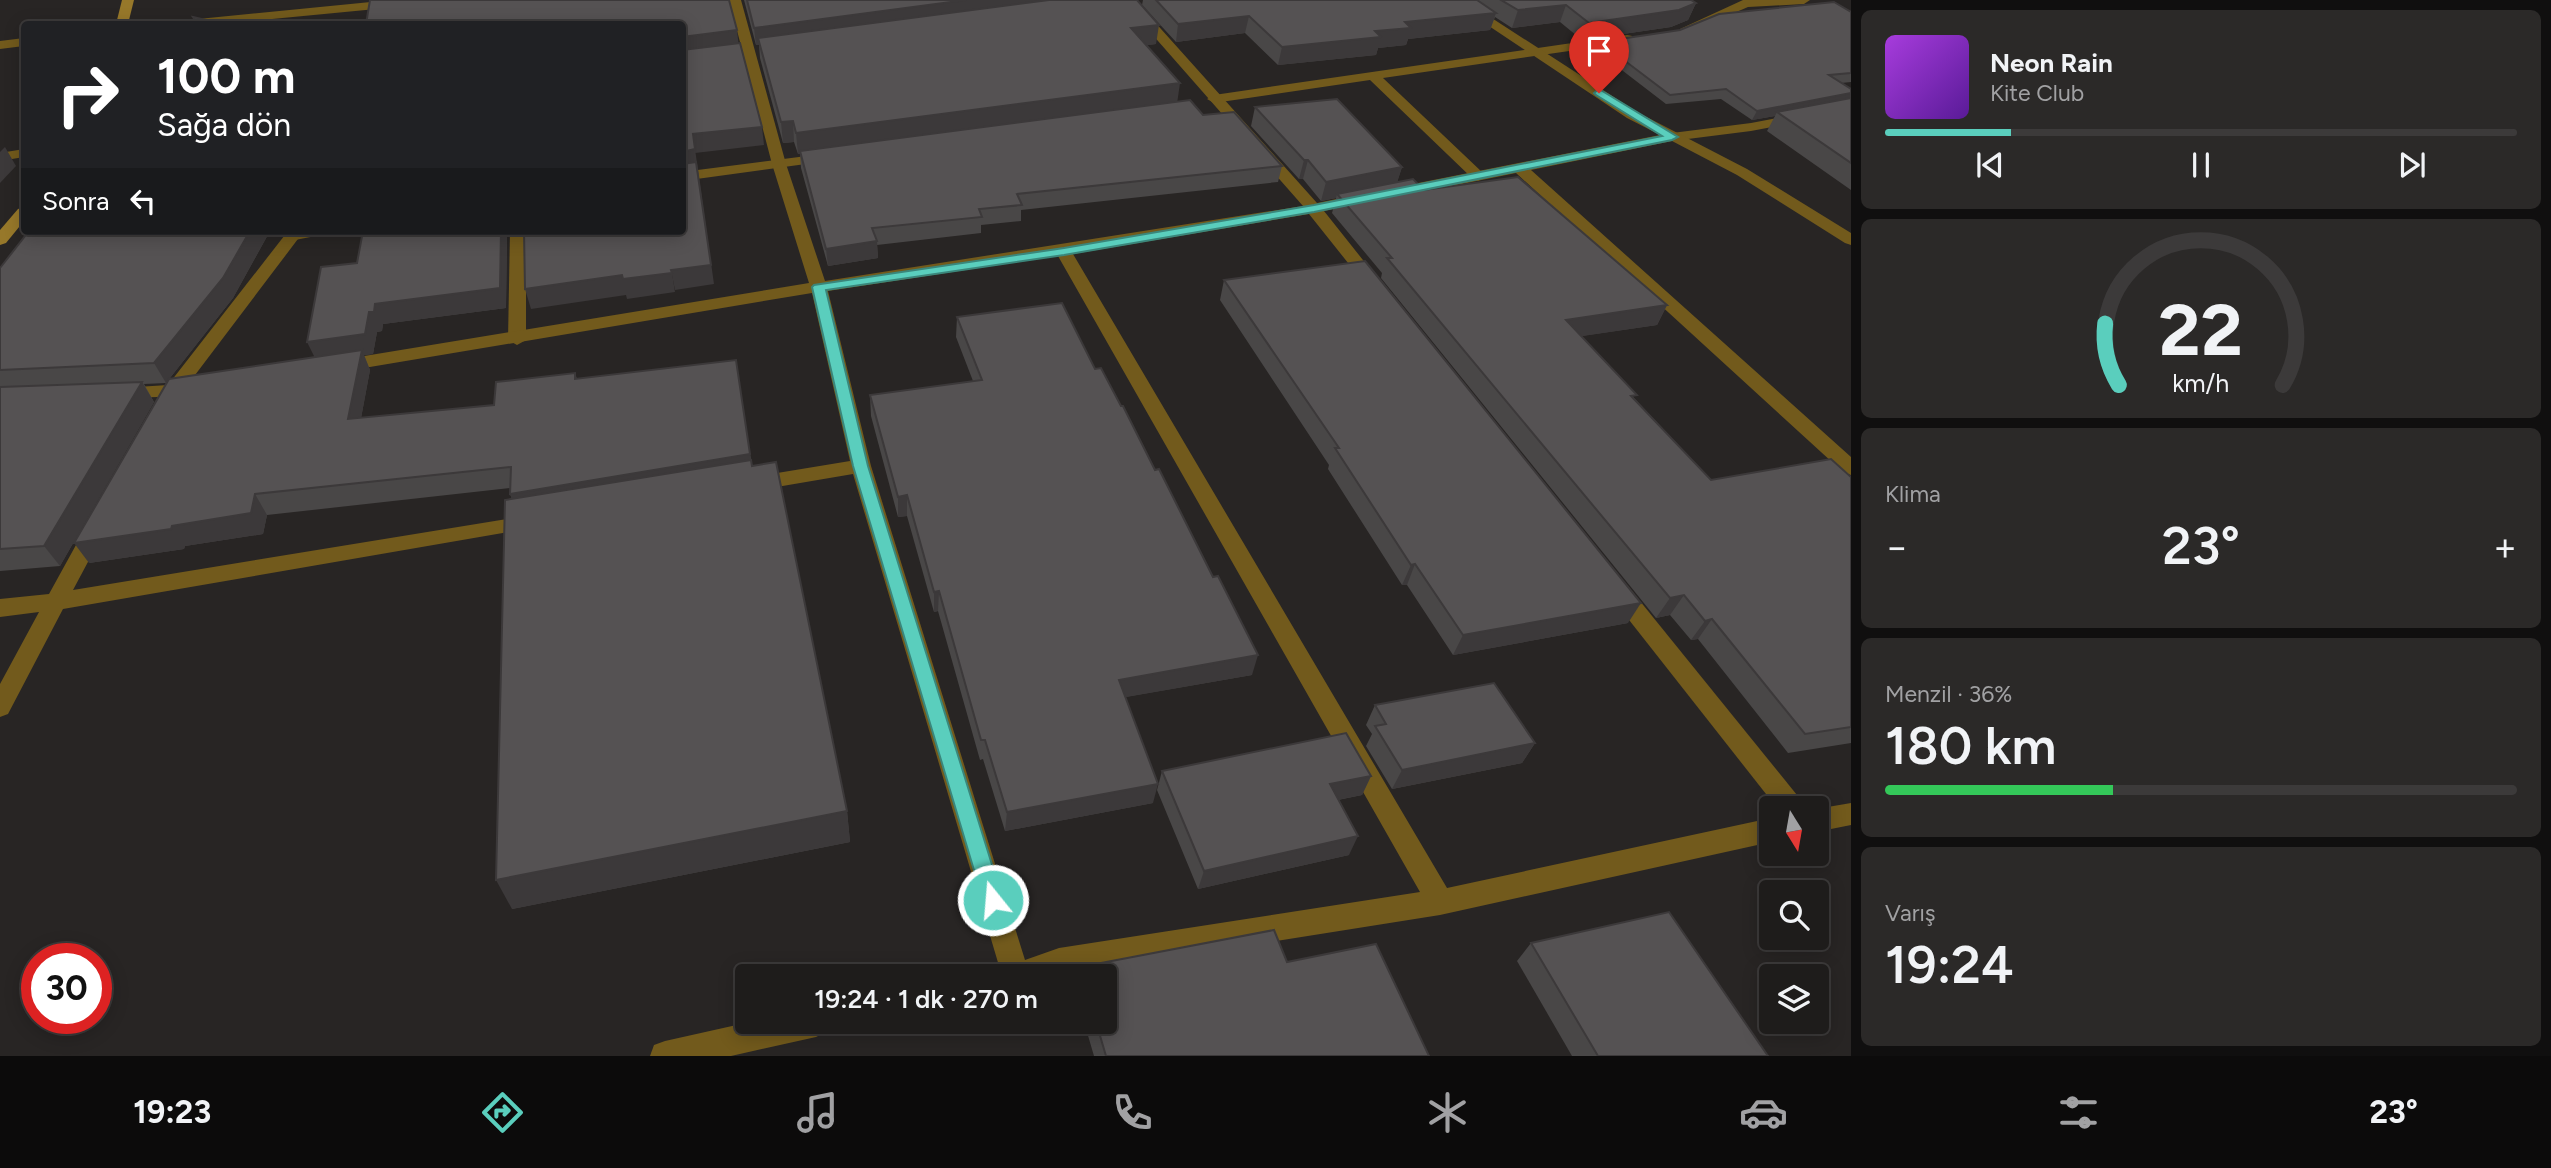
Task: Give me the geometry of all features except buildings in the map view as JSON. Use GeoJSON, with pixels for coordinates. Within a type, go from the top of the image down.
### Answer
{"type":"FeatureCollection","features":[{"type":"Feature","properties":{"kind":"street"},"geometry":{"type":"LineString","coordinates":[[123,21],[128,0]]}},
{"type":"Feature","properties":{"kind":"street"},"geometry":{"type":"LineString","coordinates":[[218,21],[428,0]]}},
{"type":"Feature","properties":{"kind":"street"},"geometry":{"type":"LineString","coordinates":[[736,0],[779,164],[819,287],[861,466],[1013,964]]}},
{"type":"Feature","properties":{"kind":"street"},"geometry":{"type":"LineString","coordinates":[[1455,0],[1539,52],[1632,115],[1742,172],[1851,240]]}},
{"type":"Feature","properties":{"kind":"street"},"geometry":{"type":"LineString","coordinates":[[1675,33],[1746,4],[1804,0]]}},
{"type":"Feature","properties":{"kind":"street"},"geometry":{"type":"LineString","coordinates":[[1128,2],[1213,104],[1314,209],[1383,296]]}},
{"type":"Feature","properties":{"kind":"street"},"geometry":{"type":"LineString","coordinates":[[1213,104],[1634,38]]}},
{"type":"Feature","properties":{"kind":"street"},"geometry":{"type":"LineString","coordinates":[[0,45],[21,43]]}},
{"type":"Feature","properties":{"kind":"street"},"geometry":{"type":"LineString","coordinates":[[1374,77],[1478,176]]}},
{"type":"Feature","properties":{"kind":"street"},"geometry":{"type":"LineString","coordinates":[[324,369],[517,340],[819,287],[1064,251],[1314,209],[1672,137],[1751,127],[1851,108]]}},
{"type":"Feature","properties":{"kind":"street"},"geometry":{"type":"LineString","coordinates":[[0,157],[21,154]]}},
{"type":"Feature","properties":{"kind":"street"},"geometry":{"type":"LineString","coordinates":[[686,176],[847,155]]}},
{"type":"Feature","properties":{"kind":"street"},"geometry":{"type":"LineString","coordinates":[[1520,168],[1851,468]]}},
{"type":"Feature","properties":{"kind":"street"},"geometry":{"type":"LineString","coordinates":[[0,240],[21,216]]}},
{"type":"Feature","properties":{"kind":"street"},"geometry":{"type":"LineString","coordinates":[[158,415],[172,392],[294,235]]}},
{"type":"Feature","properties":{"kind":"street"},"geometry":{"type":"LineString","coordinates":[[517,340],[518,235]]}},
{"type":"Feature","properties":{"kind":"street"},"geometry":{"type":"LineString","coordinates":[[1064,251],[1440,902]]}},
{"type":"Feature","properties":{"kind":"street"},"geometry":{"type":"LineString","coordinates":[[106,395],[172,392],[213,385]]}},
{"type":"Feature","properties":{"kind":"street"},"geometry":{"type":"LineString","coordinates":[[727,489],[861,466]]}},
{"type":"Feature","properties":{"kind":"street"},"geometry":{"type":"LineString","coordinates":[[0,707],[106,509]]}},
{"type":"Feature","properties":{"kind":"street"},"geometry":{"type":"LineString","coordinates":[[0,608],[54,602],[552,519]]}},
{"type":"Feature","properties":{"kind":"street"},"geometry":{"type":"LineString","coordinates":[[1609,579],[1782,796]]}},
{"type":"Feature","properties":{"kind":"street"},"geometry":{"type":"LineString","coordinates":[[1829,818],[1851,814]]}},
{"type":"Feature","properties":{"kind":"street"},"geometry":{"type":"LineString","coordinates":[[1053,964],[1440,902],[1759,833]]}},
{"type":"Feature","properties":{"kind":"street"},"geometry":{"type":"LineString","coordinates":[[665,1056],[763,1034]]}},
{"type":"Feature","properties":{"kind":"route"},"geometry":{"type":"LineString","coordinates":[[993,900],[861,466],[819,287],[1064,251],[1314,209],[1672,137],[1599,93]]}}]}
